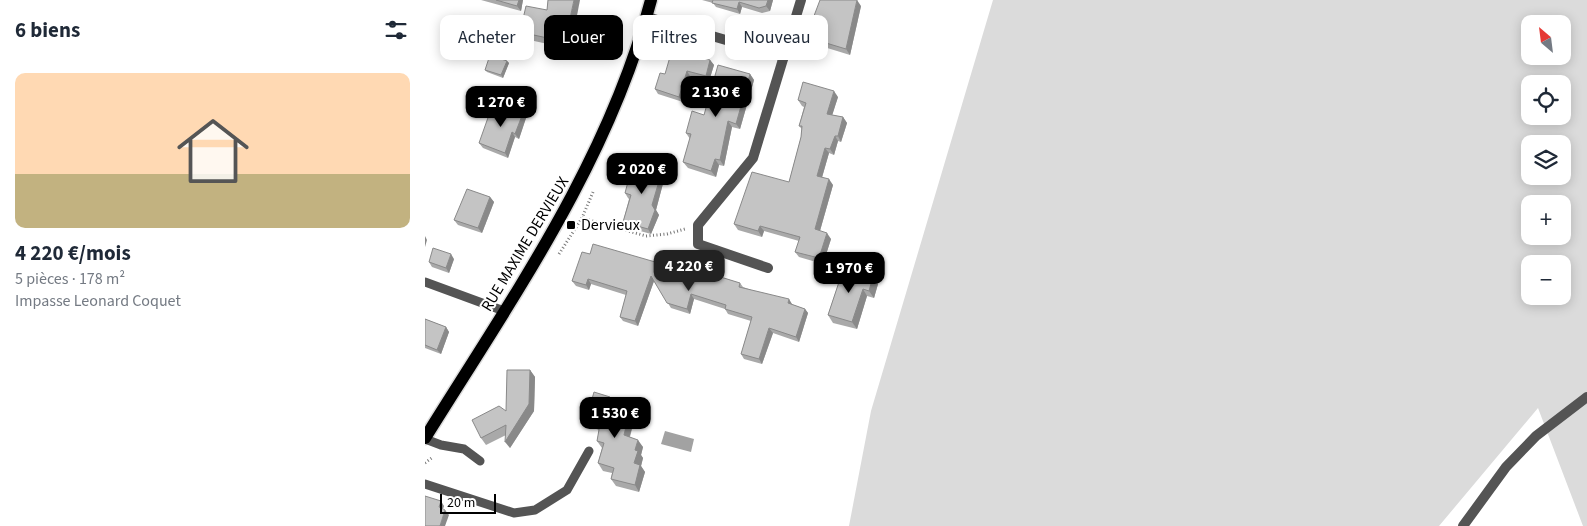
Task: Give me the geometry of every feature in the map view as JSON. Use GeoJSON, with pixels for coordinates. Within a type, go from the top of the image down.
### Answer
{"type":"FeatureCollection","features":[{"type":"Feature","properties":{"kind":"main road","name":"RUE MAXIME DERVIEUX"},"geometry":{"type":"LineString","coordinates":[[647,15],[651,0]]}},
{"type":"Feature","properties":{"kind":"main road","name":"RUE MAXIME DERVIEUX"},"geometry":{"type":"LineString","coordinates":[[425,438],[566,209],[588,167],[615,106],[633,56]]}},
{"type":"Feature","properties":{"kind":"street"},"geometry":{"type":"LineString","coordinates":[[797,15],[801,0]]}},
{"type":"Feature","properties":{"kind":"street"},"geometry":{"type":"LineString","coordinates":[[768,268],[698,244],[698,225],[753,158],[783,60]]}},
{"type":"Feature","properties":{"kind":"street"},"geometry":{"type":"LineString","coordinates":[[1463,526],[1506,466],[1536,436],[1587,397]]}},
{"type":"Feature","properties":{"kind":"lane"},"geometry":{"type":"LineString","coordinates":[[425,282],[504,311]]}},
{"type":"Feature","properties":{"kind":"lane"},"geometry":{"type":"LineString","coordinates":[[425,438],[441,446],[464,449],[480,461]]}},
{"type":"Feature","properties":{"kind":"lane"},"geometry":{"type":"LineString","coordinates":[[425,484],[514,513],[535,510],[567,490],[589,451]]}},
{"type":"Feature","properties":{"kind":"path"},"geometry":{"type":"LineString","coordinates":[[566,209],[582,218],[646,236],[667,234],[698,225]]}},
{"type":"Feature","properties":{"kind":"shaded area"},"geometry":{"type":"Polygon","coordinates":[[[993,0],[1587,0],[1587,526],[1583,526],[1538,408],[1439,526],[849,526],[871,411],[993,0]]]}},
{"type":"Feature","properties":{"kind":"shaded area"},"geometry":{"type":"Polygon","coordinates":[[[665,431],[694,439],[691,452],[661,444],[665,431]]]}},
{"type":"Feature","properties":{"kind":"building"},"geometry":{"type":"Polygon","coordinates":[[[496,0],[519,0],[517,6],[496,0]]]}},
{"type":"Feature","properties":{"kind":"building"},"geometry":{"type":"Polygon","coordinates":[[[548,0],[574,0],[571,15],[544,15],[544,37],[534,35],[534,15],[524,15],[526,6],[547,10],[548,0]]]}},
{"type":"Feature","properties":{"kind":"building"},"geometry":{"type":"Polygon","coordinates":[[[713,0],[768,0],[766,6],[759,8],[739,2],[737,9],[712,3],[713,0]]]}},
{"type":"Feature","properties":{"kind":"building"},"geometry":{"type":"Polygon","coordinates":[[[820,0],[857,0],[846,49],[828,44],[828,15],[814,15],[820,0]]]}},
{"type":"Feature","properties":{"kind":"building"},"geometry":{"type":"Polygon","coordinates":[[[488,60],[507,61],[501,75],[485,70],[488,60]]]}},
{"type":"Feature","properties":{"kind":"building"},"geometry":{"type":"Polygon","coordinates":[[[669,60],[710,60],[706,76],[687,71],[679,97],[655,89],[660,73],[665,74],[669,60]]]}},
{"type":"Feature","properties":{"kind":"building"},"geometry":{"type":"Polygon","coordinates":[[[718,65],[750,74],[736,124],[728,121],[720,160],[715,159],[711,171],[683,162],[691,134],[686,133],[692,111],[704,115],[718,65]]]}},
{"type":"Feature","properties":{"kind":"building"},"geometry":{"type":"Polygon","coordinates":[[[803,82],[834,91],[827,114],[843,117],[838,136],[835,136],[830,149],[825,148],[817,176],[829,179],[815,229],[827,233],[819,258],[795,252],[800,237],[760,226],[758,231],[734,224],[752,172],[789,182],[801,137],[802,126],[799,126],[806,103],[798,100],[803,82]]]}},
{"type":"Feature","properties":{"kind":"building"},"geometry":{"type":"Polygon","coordinates":[[[499,104],[523,113],[515,134],[512,132],[505,153],[479,143],[490,112],[495,114],[499,104]]]}},
{"type":"Feature","properties":{"kind":"building"},"geometry":{"type":"Polygon","coordinates":[[[633,163],[662,171],[652,205],[655,210],[648,229],[623,222],[631,195],[625,193],[633,163]]]}},
{"type":"Feature","properties":{"kind":"building"},"geometry":{"type":"Polygon","coordinates":[[[467,189],[490,197],[478,228],[454,220],[467,189]]]}},
{"type":"Feature","properties":{"kind":"building"},"geometry":{"type":"Polygon","coordinates":[[[593,244],[676,268],[678,261],[699,267],[698,270],[740,283],[739,287],[789,299],[788,303],[805,309],[796,337],[769,328],[759,359],[741,354],[752,317],[725,309],[726,305],[691,294],[687,309],[667,303],[651,276],[635,321],[620,317],[627,291],[588,279],[586,285],[572,281],[582,252],[590,254],[593,244]]]}},
{"type":"Feature","properties":{"kind":"building"},"geometry":{"type":"Polygon","coordinates":[[[433,248],[451,254],[446,268],[429,262],[433,248]]]}},
{"type":"Feature","properties":{"kind":"building"},"geometry":{"type":"Polygon","coordinates":[[[844,267],[873,276],[869,291],[863,289],[852,322],[828,315],[844,267]]]}},
{"type":"Feature","properties":{"kind":"building"},"geometry":{"type":"Polygon","coordinates":[[[425,319],[446,327],[437,350],[425,345],[425,319]]]}},
{"type":"Feature","properties":{"kind":"building"},"geometry":{"type":"Polygon","coordinates":[[[507,370],[530,370],[529,404],[505,442],[506,425],[481,438],[472,420],[499,406],[506,411],[507,370]]]}},
{"type":"Feature","properties":{"kind":"building"},"geometry":{"type":"Polygon","coordinates":[[[594,392],[610,397],[609,404],[630,410],[624,435],[638,440],[635,450],[638,451],[634,463],[640,465],[635,485],[611,479],[614,468],[598,463],[604,443],[597,441],[600,424],[586,420],[594,392]]]}},
{"type":"Feature","properties":{"kind":"building"},"geometry":{"type":"Polygon","coordinates":[[[425,496],[441,501],[439,507],[445,510],[440,526],[425,526],[425,496]]]}},
{"type":"Feature","properties":{"kind":"place","name":"Dervieux"},"geometry":{"type":"Point","coordinates":[571,225]}}]}
